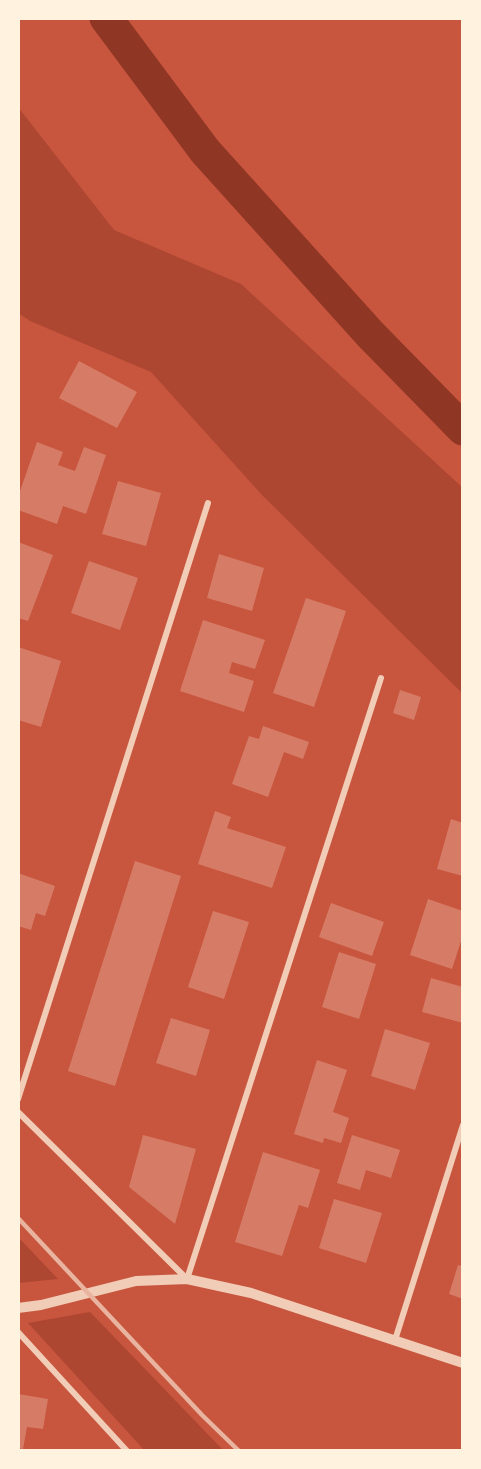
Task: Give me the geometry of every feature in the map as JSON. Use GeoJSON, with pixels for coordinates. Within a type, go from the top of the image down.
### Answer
{"type":"FeatureCollection","features":[{"type":"Feature","properties":{"kind":"street"},"geometry":{"type":"LineString","coordinates":[[18,1099],[208,503]]}},
{"type":"Feature","properties":{"kind":"street"},"geometry":{"type":"LineString","coordinates":[[187,1279],[381,678]]}},
{"type":"Feature","properties":{"kind":"street"},"geometry":{"type":"LineString","coordinates":[[18,1112],[187,1279]]}},
{"type":"Feature","properties":{"kind":"street"},"geometry":{"type":"LineString","coordinates":[[395,1340],[463,1125]]}},
{"type":"Feature","properties":{"kind":"street"},"geometry":{"type":"LineString","coordinates":[[18,1308],[41,1305],[136,1281],[187,1279],[251,1293],[463,1363]]}},
{"type":"Feature","properties":{"kind":"street"},"geometry":{"type":"LineString","coordinates":[[18,1332],[127,1451]]}},
{"type":"Feature","properties":{"kind":"shaded area"},"geometry":{"type":"Polygon","coordinates":[[[18,107],[114,230],[241,284],[463,488],[463,694],[262,495],[151,372],[30,321],[18,313],[18,107]]]}},
{"type":"Feature","properties":{"kind":"shaded area"},"geometry":{"type":"Polygon","coordinates":[[[18,1237],[58,1279],[18,1283],[18,1237]]]}},
{"type":"Feature","properties":{"kind":"shaded area"},"geometry":{"type":"Polygon","coordinates":[[[90,1312],[224,1451],[145,1451],[28,1323],[90,1312]]]}},
{"type":"Feature","properties":{"kind":"building"},"geometry":{"type":"Polygon","coordinates":[[[79,361],[137,392],[117,428],[59,398],[79,361]]]}},
{"type":"Feature","properties":{"kind":"building"},"geometry":{"type":"Polygon","coordinates":[[[37,442],[63,452],[58,465],[75,471],[84,447],[106,455],[86,514],[63,506],[57,524],[18,510],[18,497],[37,442]]]}},
{"type":"Feature","properties":{"kind":"building"},"geometry":{"type":"Polygon","coordinates":[[[118,481],[161,493],[146,546],[102,534],[118,481]]]}},
{"type":"Feature","properties":{"kind":"building"},"geometry":{"type":"Polygon","coordinates":[[[18,542],[53,555],[28,621],[18,618],[18,542]]]}},
{"type":"Feature","properties":{"kind":"building"},"geometry":{"type":"Polygon","coordinates":[[[219,554],[264,568],[252,611],[207,598],[219,554]]]}},
{"type":"Feature","properties":{"kind":"building"},"geometry":{"type":"Polygon","coordinates":[[[89,561],[138,578],[120,630],[71,613],[89,561]]]}},
{"type":"Feature","properties":{"kind":"building"},"geometry":{"type":"Polygon","coordinates":[[[306,598],[346,611],[314,707],[273,693],[306,598]]]}},
{"type":"Feature","properties":{"kind":"building"},"geometry":{"type":"Polygon","coordinates":[[[203,620],[265,640],[255,669],[232,662],[229,673],[254,681],[244,712],[180,691],[203,620]]]}},
{"type":"Feature","properties":{"kind":"building"},"geometry":{"type":"Polygon","coordinates":[[[18,647],[61,661],[41,727],[18,720],[18,647]]]}},
{"type":"Feature","properties":{"kind":"building"},"geometry":{"type":"Polygon","coordinates":[[[400,690],[421,697],[414,720],[393,713],[400,690]]]}},
{"type":"Feature","properties":{"kind":"building"},"geometry":{"type":"Polygon","coordinates":[[[263,726],[309,742],[303,759],[284,752],[268,797],[232,784],[249,736],[259,739],[263,726]]]}},
{"type":"Feature","properties":{"kind":"building"},"geometry":{"type":"Polygon","coordinates":[[[215,811],[231,817],[227,828],[286,847],[272,888],[198,864],[215,811]]]}},
{"type":"Feature","properties":{"kind":"building"},"geometry":{"type":"Polygon","coordinates":[[[451,819],[463,823],[463,876],[437,869],[451,819]]]}},
{"type":"Feature","properties":{"kind":"building"},"geometry":{"type":"Polygon","coordinates":[[[135,861],[181,876],[115,1086],[68,1071],[135,861]]]}},
{"type":"Feature","properties":{"kind":"building"},"geometry":{"type":"Polygon","coordinates":[[[18,873],[55,886],[45,916],[36,913],[31,930],[18,926],[18,873]]]}},
{"type":"Feature","properties":{"kind":"building"},"geometry":{"type":"Polygon","coordinates":[[[428,899],[463,911],[463,935],[452,969],[410,955],[428,899]]]}},
{"type":"Feature","properties":{"kind":"building"},"geometry":{"type":"Polygon","coordinates":[[[331,903],[384,922],[372,956],[319,937],[331,903]]]}},
{"type":"Feature","properties":{"kind":"building"},"geometry":{"type":"Polygon","coordinates":[[[213,911],[249,922],[224,999],[188,987],[213,911]]]}},
{"type":"Feature","properties":{"kind":"building"},"geometry":{"type":"Polygon","coordinates":[[[339,952],[376,964],[359,1019],[322,1007],[339,952]]]}},
{"type":"Feature","properties":{"kind":"building"},"geometry":{"type":"Polygon","coordinates":[[[431,978],[463,987],[463,1023],[422,1012],[431,978]]]}},
{"type":"Feature","properties":{"kind":"building"},"geometry":{"type":"Polygon","coordinates":[[[171,1018],[210,1030],[196,1076],[156,1063],[171,1018]]]}},
{"type":"Feature","properties":{"kind":"building"},"geometry":{"type":"Polygon","coordinates":[[[385,1029],[430,1043],[415,1090],[371,1076],[385,1029]]]}},
{"type":"Feature","properties":{"kind":"building"},"geometry":{"type":"Polygon","coordinates":[[[317,1060],[347,1070],[333,1112],[349,1118],[341,1143],[324,1138],[323,1143],[294,1134],[317,1060]]]}},
{"type":"Feature","properties":{"kind":"building"},"geometry":{"type":"Polygon","coordinates":[[[143,1135],[196,1149],[175,1224],[129,1187],[143,1135]]]}},
{"type":"Feature","properties":{"kind":"building"},"geometry":{"type":"Polygon","coordinates":[[[352,1135],[400,1150],[391,1178],[366,1170],[360,1190],[337,1183],[352,1135]]]}},
{"type":"Feature","properties":{"kind":"building"},"geometry":{"type":"Polygon","coordinates":[[[263,1152],[320,1170],[308,1208],[299,1205],[282,1256],[235,1242],[263,1152]]]}},
{"type":"Feature","properties":{"kind":"building"},"geometry":{"type":"Polygon","coordinates":[[[334,1199],[382,1213],[366,1263],[319,1248],[334,1199]]]}},
{"type":"Feature","properties":{"kind":"building"},"geometry":{"type":"Polygon","coordinates":[[[458,1265],[463,1266],[463,1299],[449,1294],[458,1265]]]}},
{"type":"Feature","properties":{"kind":"building"},"geometry":{"type":"Polygon","coordinates":[[[18,1394],[48,1399],[43,1429],[27,1427],[23,1449],[18,1448],[18,1394]]]}},
{"type":"Feature","properties":{"kind":"waterway"},"geometry":{"type":"LineString","coordinates":[[106,18],[205,151],[370,334],[463,429]]}},
{"type":"Feature","properties":{"kind":"railway"},"geometry":{"type":"LineString","coordinates":[[18,1218],[202,1415],[239,1451]]}}]}
